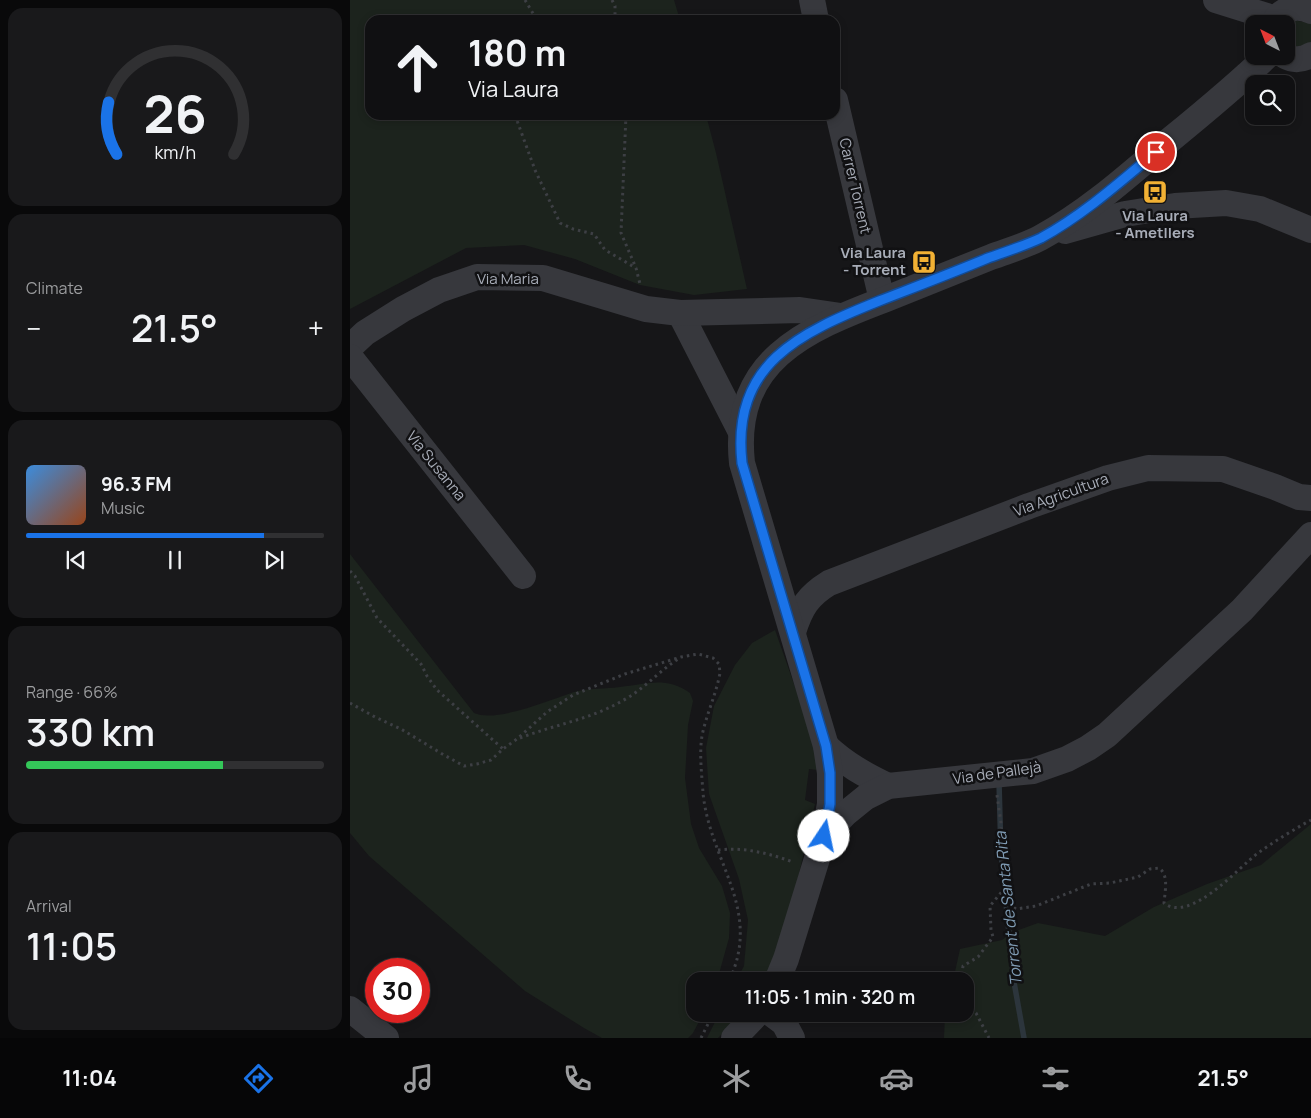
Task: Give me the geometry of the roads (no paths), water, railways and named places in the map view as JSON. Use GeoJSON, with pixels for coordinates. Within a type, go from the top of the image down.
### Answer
{"type":"FeatureCollection","features":[{"type":"Feature","properties":{"kind":"street"},"geometry":{"type":"LineString","coordinates":[[812,0],[815,15]]}},
{"type":"Feature","properties":{"kind":"street"},"geometry":{"type":"LineString","coordinates":[[1216,0],[1257,15]]}},
{"type":"Feature","properties":{"kind":"street"},"geometry":{"type":"LineString","coordinates":[[1280,15],[1289,9],[1303,8],[1311,11]]}},
{"type":"Feature","properties":{"kind":"street"},"geometry":{"type":"LineString","coordinates":[[1295,60],[1304,59],[1311,55]]}},
{"type":"Feature","properties":{"kind":"street"},"geometry":{"type":"LineString","coordinates":[[1040,238],[1082,212],[1128,176],[1257,65]]}},
{"type":"Feature","properties":{"kind":"street","name":"Carrer Torrent"},"geometry":{"type":"LineString","coordinates":[[840,120],[882,300]]}},
{"type":"Feature","properties":{"kind":"street"},"geometry":{"type":"LineString","coordinates":[[824,836],[830,804],[830,773],[826,746],[742,463],[740,432],[743,414],[750,394],[772,360],[800,337],[841,316],[1040,238],[1125,214],[1175,206],[1226,204],[1260,209],[1311,230]]}},
{"type":"Feature","properties":{"kind":"street","name":"Via Maria"},"geometry":{"type":"LineString","coordinates":[[350,346],[365,333],[432,294],[477,276],[543,278],[646,309],[680,313],[800,310],[841,316]]}},
{"type":"Feature","properties":{"kind":"street"},"geometry":{"type":"LineString","coordinates":[[680,313],[740,432]]}},
{"type":"Feature","properties":{"kind":"street","name":"Via Susanna"},"geometry":{"type":"LineString","coordinates":[[350,357],[523,576]]}},
{"type":"Feature","properties":{"kind":"street","name":"Via Agricultura"},"geometry":{"type":"LineString","coordinates":[[793,632],[806,601],[814,592],[829,583],[1090,484],[1148,468],[1223,469],[1305,498],[1304,520],[1306,540]]}},
{"type":"Feature","properties":{"kind":"street","name":"Via de Pallejà"},"geometry":{"type":"LineString","coordinates":[[781,972],[824,836],[852,808],[866,797],[888,786],[1033,771],[1067,759],[1088,748],[1107,735],[1242,610],[1306,540]]}},
{"type":"Feature","properties":{"kind":"street","name":"Via Agricultura"},"geometry":{"type":"LineString","coordinates":[[772,563],[788,574],[807,582],[829,583]]}},
{"type":"Feature","properties":{"kind":"street"},"geometry":{"type":"LineString","coordinates":[[826,746],[842,761],[888,786]]}},
{"type":"Feature","properties":{"kind":"street"},"geometry":{"type":"LineString","coordinates":[[350,1009],[386,1038]]}},
{"type":"Feature","properties":{"kind":"street"},"geometry":{"type":"LineString","coordinates":[[734,1038],[749,1022]]}},
{"type":"Feature","properties":{"kind":"street"},"geometry":{"type":"LineString","coordinates":[[783,1022],[792,1038]]}},
{"type":"Feature","properties":{"kind":"waterway","name":"Torrent de Santa Rita"},"geometry":{"type":"LineString","coordinates":[[999,782],[1001,854],[1014,982],[1024,1038]]}},
{"type":"Feature","properties":{"kind":"place","name":"Via Laura - Ametllers"},"geometry":{"type":"Point","coordinates":[1155,192]}},
{"type":"Feature","properties":{"kind":"place","name":"Via Laura - Torrent"},"geometry":{"type":"Point","coordinates":[924,262]}}]}
